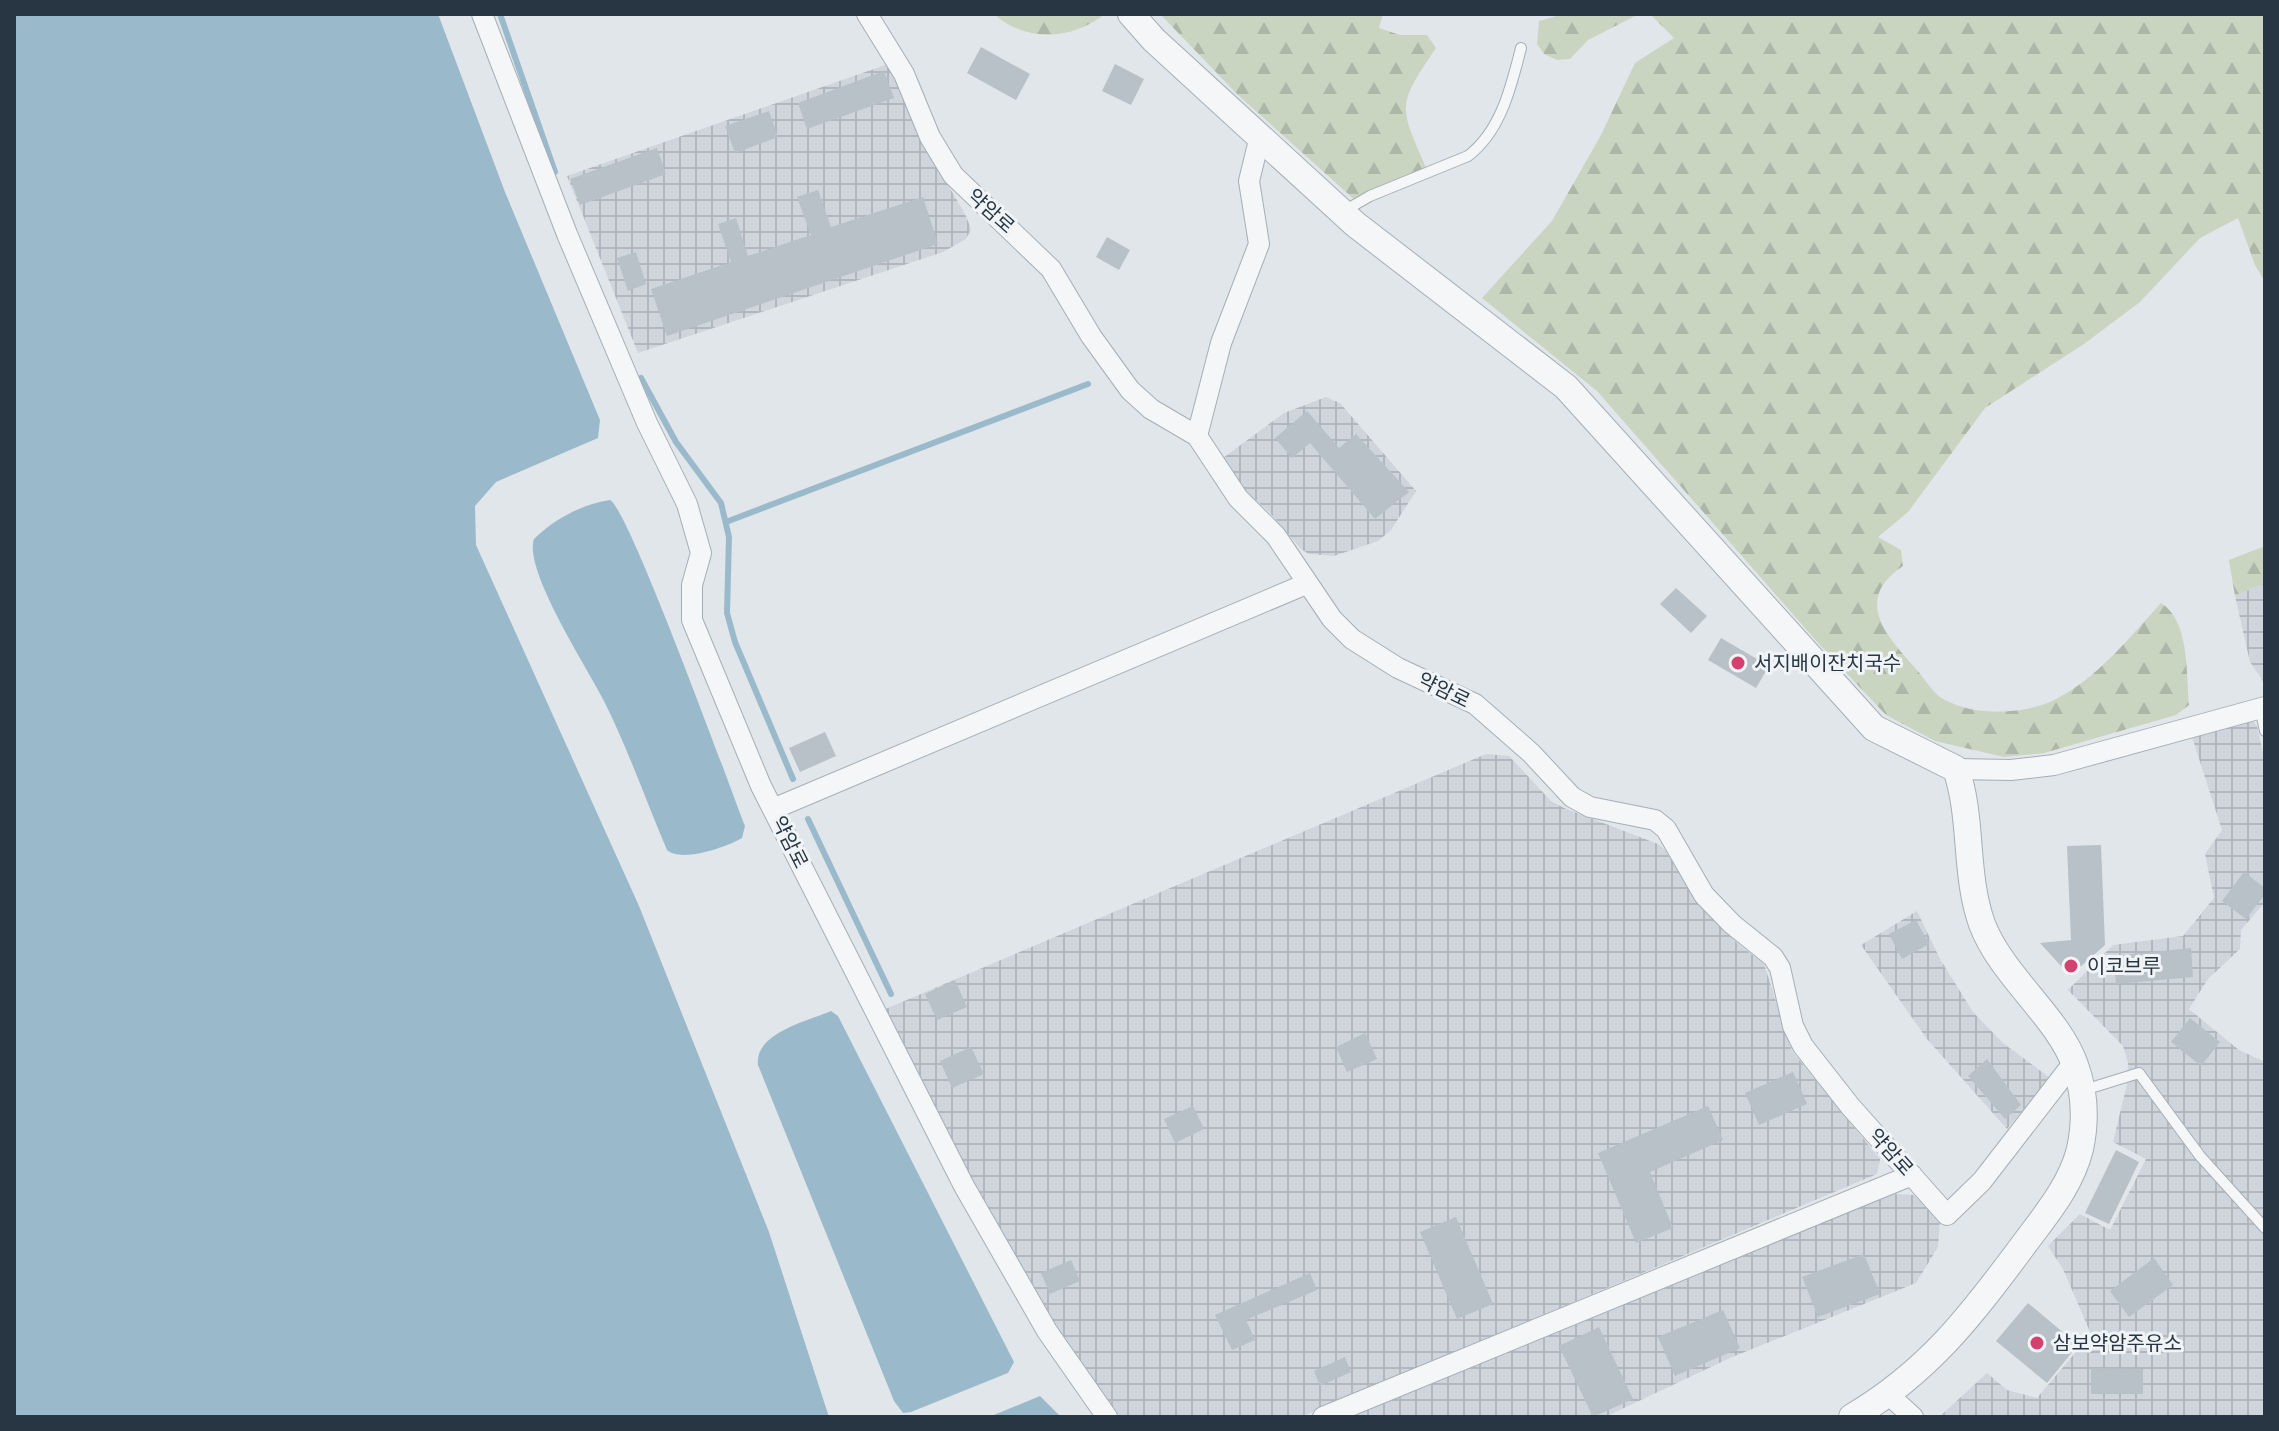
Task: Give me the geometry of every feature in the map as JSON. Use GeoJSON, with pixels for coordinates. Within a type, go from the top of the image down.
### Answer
{"type":"FeatureCollection","features":[{"type":"Feature","properties":{"kind":"street","name":"약암로"},"geometry":{"type":"LineString","coordinates":[[482,14],[567,234],[647,423],[687,504],[701,553],[692,585],[692,620],[773,809],[964,1186],[1047,1331],[1107,1417]]}},
{"type":"Feature","properties":{"kind":"street","name":"약암로"},"geometry":{"type":"LineString","coordinates":[[867,14],[904,74],[930,137],[953,175],[1051,269],[1091,336],[1130,390],[1151,409],[1197,436],[1238,498],[1276,536],[1332,619],[1352,639],[1398,668],[1475,704],[1531,753],[1572,797],[1590,807],[1655,820],[1666,829],[1704,895],[1732,924],[1773,957],[1780,968],[1793,1026],[1803,1046],[1850,1106],[1947,1215],[1982,1181],[2074,1062]]}},
{"type":"Feature","properties":{"kind":"street"},"geometry":{"type":"LineString","coordinates":[[1131,14],[1154,40],[1342,212],[1566,387],[1874,728],[1956,769],[2011,770],[2054,765],[2262,707]]}},
{"type":"Feature","properties":{"kind":"street"},"geometry":{"type":"LineString","coordinates":[[1197,436],[1221,343],[1259,244],[1249,181],[1260,136]]}},
{"type":"Feature","properties":{"kind":"street"},"geometry":{"type":"LineString","coordinates":[[773,809],[1306,584]]}},
{"type":"Feature","properties":{"kind":"street"},"geometry":{"type":"LineString","coordinates":[[1852,1417],[1889,1395],[1943,1348],[2052,1207],[2067,1182],[2079,1151],[2084,1119],[2082,1091],[2074,1062],[1999,956],[1982,923],[1970,863],[1962,786],[1956,769]]}},
{"type":"Feature","properties":{"kind":"street"},"geometry":{"type":"LineString","coordinates":[[1323,1417],[1912,1175]]}},
{"type":"Feature","properties":{"kind":"street"},"geometry":{"type":"LineString","coordinates":[[1889,1395],[1913,1417]]}},
{"type":"Feature","properties":{"kind":"lane"},"geometry":{"type":"LineString","coordinates":[[1342,212],[1370,196],[1458,161],[1479,148],[1506,100],[1521,48]]}},
{"type":"Feature","properties":{"kind":"lane"},"geometry":{"type":"LineString","coordinates":[[2262,707],[2265,731]]}},
{"type":"Feature","properties":{"kind":"lane"},"geometry":{"type":"LineString","coordinates":[[2082,1091],[2139,1073],[2200,1156],[2265,1228]]}},
{"type":"Feature","properties":{"kind":"shaded area"},"geometry":{"type":"Polygon","coordinates":[[[891,63],[925,145],[966,216],[971,229],[966,239],[943,252],[638,353],[567,176],[891,63]]]}},
{"type":"Feature","properties":{"kind":"shaded area"},"geometry":{"type":"Polygon","coordinates":[[[1326,397],[1340,403],[1416,491],[1391,530],[1378,541],[1334,556],[1309,554],[1301,549],[1243,488],[1223,458],[1284,413],[1326,397]]]}},
{"type":"Feature","properties":{"kind":"shaded area"},"geometry":{"type":"Polygon","coordinates":[[[2265,583],[2265,684],[2250,662],[2235,596],[2265,583]]]}},
{"type":"Feature","properties":{"kind":"shaded area"},"geometry":{"type":"Polygon","coordinates":[[[2252,720],[2257,726],[2265,762],[2265,902],[2241,930],[2240,949],[2208,979],[2189,1009],[2239,1050],[2265,1062],[2265,1417],[1939,1417],[1987,1373],[2007,1390],[2037,1398],[2091,1334],[2063,1269],[2048,1246],[2080,1214],[2110,1230],[2146,1159],[2113,1142],[2127,1084],[2128,1063],[2123,1046],[2068,990],[2113,945],[2183,936],[2214,898],[2205,854],[2222,830],[2192,737],[2252,720]]]}},
{"type":"Feature","properties":{"kind":"shaded area"},"geometry":{"type":"Polygon","coordinates":[[[1486,754],[1509,756],[1551,801],[1564,808],[1658,844],[1665,850],[1701,906],[1738,944],[1764,964],[1792,1051],[1880,1159],[1877,1174],[1301,1417],[1115,1417],[1080,1372],[1011,1255],[883,1010],[1486,754]]]}},
{"type":"Feature","properties":{"kind":"shaded area"},"geometry":{"type":"Polygon","coordinates":[[[1917,911],[1940,959],[1973,1012],[2003,1043],[2050,1078],[2007,1129],[1927,1039],[1861,945],[1917,911]]]}},
{"type":"Feature","properties":{"kind":"shaded area"},"geometry":{"type":"Polygon","coordinates":[[[1895,1194],[1914,1195],[1931,1205],[1940,1219],[1938,1247],[1916,1283],[1730,1358],[1605,1417],[1338,1417],[1853,1204],[1895,1194]]]}},
{"type":"Feature","properties":{"kind":"green space"},"geometry":{"type":"Polygon","coordinates":[[[994,14],[1105,14],[1078,29],[1049,35],[1020,30],[994,14]]]}},
{"type":"Feature","properties":{"kind":"green space"},"geometry":{"type":"Polygon","coordinates":[[[1160,14],[1383,14],[1379,28],[1400,35],[1427,35],[1436,48],[1414,83],[1406,107],[1411,132],[1427,170],[1356,201],[1237,94],[1160,14]]]}},
{"type":"Feature","properties":{"kind":"green space"},"geometry":{"type":"Polygon","coordinates":[[[1564,14],[1639,14],[1588,40],[1570,59],[1557,60],[1544,54],[1537,44],[1539,21],[1564,14]]]}},
{"type":"Feature","properties":{"kind":"green space"},"geometry":{"type":"Polygon","coordinates":[[[1650,14],[2265,14],[2265,282],[2255,265],[2238,218],[2200,238],[2140,302],[2084,344],[1985,408],[1908,512],[1878,537],[1901,550],[1903,566],[1879,592],[1877,605],[1880,618],[1895,644],[1941,698],[1970,709],[1998,712],[2027,709],[2052,701],[2097,670],[2161,603],[2177,622],[2185,649],[2189,705],[2176,715],[2044,753],[2004,757],[1935,741],[1886,715],[1819,644],[1597,391],[1482,298],[1552,221],[1601,135],[1635,63],[1674,38],[1650,14]]]}},
{"type":"Feature","properties":{"kind":"green space"},"geometry":{"type":"Polygon","coordinates":[[[2265,546],[2265,583],[2235,596],[2229,560],[2265,546]]]}},
{"type":"Feature","properties":{"kind":"water"},"geometry":{"type":"Polygon","coordinates":[[[14,14],[438,14],[505,192],[600,420],[598,438],[496,482],[475,506],[476,545],[639,906],[769,1232],[829,1417],[14,1417],[14,14]]]}},
{"type":"Feature","properties":{"kind":"water"},"geometry":{"type":"Polygon","coordinates":[[[610,500],[621,515],[657,596],[745,826],[742,838],[726,846],[683,855],[667,850],[613,719],[559,620],[538,573],[533,554],[534,539],[569,514],[610,500]]]}},
{"type":"Feature","properties":{"kind":"water"},"geometry":{"type":"Polygon","coordinates":[[[831,1011],[838,1016],[1014,1362],[1008,1373],[911,1412],[903,1413],[894,1401],[758,1065],[764,1044],[773,1036],[831,1011]]]}},
{"type":"Feature","properties":{"kind":"water"},"geometry":{"type":"Polygon","coordinates":[[[1040,1396],[1061,1417],[989,1417],[1040,1396]]]}},
{"type":"Feature","properties":{"kind":"building"},"geometry":{"type":"Polygon","coordinates":[[[981,47],[1030,74],[1016,100],[967,73],[981,47]]]}},
{"type":"Feature","properties":{"kind":"building"},"geometry":{"type":"Polygon","coordinates":[[[1115,64],[1144,79],[1131,105],[1102,91],[1115,64]]]}},
{"type":"Feature","properties":{"kind":"building"},"geometry":{"type":"Polygon","coordinates":[[[884,71],[894,98],[807,129],[798,103],[884,71]]]}},
{"type":"Feature","properties":{"kind":"building"},"geometry":{"type":"Polygon","coordinates":[[[769,111],[778,137],[735,153],[725,126],[769,111]]]}},
{"type":"Feature","properties":{"kind":"building"},"geometry":{"type":"Polygon","coordinates":[[[657,148],[666,174],[580,205],[570,179],[657,148]]]}},
{"type":"Feature","properties":{"kind":"building"},"geometry":{"type":"Polygon","coordinates":[[[818,190],[831,227],[923,197],[938,244],[667,336],[651,289],[731,262],[718,224],[736,218],[748,256],[811,235],[797,197],[818,190]]]}},
{"type":"Feature","properties":{"kind":"building"},"geometry":{"type":"Polygon","coordinates":[[[1107,237],[1130,250],[1119,270],[1096,257],[1107,237]]]}},
{"type":"Feature","properties":{"kind":"building"},"geometry":{"type":"Polygon","coordinates":[[[636,252],[646,284],[628,291],[617,258],[636,252]]]}},
{"type":"Feature","properties":{"kind":"building"},"geometry":{"type":"Polygon","coordinates":[[[1307,411],[1339,448],[1356,434],[1409,492],[1375,519],[1310,443],[1292,458],[1275,438],[1307,411]]]}},
{"type":"Feature","properties":{"kind":"building"},"geometry":{"type":"Polygon","coordinates":[[[1676,588],[1707,616],[1691,633],[1660,604],[1676,588]]]}},
{"type":"Feature","properties":{"kind":"building","name":"서지배이잔치국수"},"geometry":{"type":"Polygon","coordinates":[[[1721,638],[1769,666],[1756,688],[1708,660],[1721,638]]]}},
{"type":"Feature","properties":{"kind":"building"},"geometry":{"type":"Polygon","coordinates":[[[825,732],[836,756],[800,772],[789,748],[825,732]]]}},
{"type":"Feature","properties":{"kind":"building"},"geometry":{"type":"Polygon","coordinates":[[[2101,845],[2105,945],[2070,976],[2040,943],[2071,940],[2067,846],[2101,845]]]}},
{"type":"Feature","properties":{"kind":"building"},"geometry":{"type":"Polygon","coordinates":[[[2244,872],[2265,888],[2265,894],[2246,919],[2222,901],[2244,872]]]}},
{"type":"Feature","properties":{"kind":"building"},"geometry":{"type":"Polygon","coordinates":[[[1916,920],[1929,944],[1902,959],[1889,934],[1916,920]]]}},
{"type":"Feature","properties":{"kind":"building"},"geometry":{"type":"Polygon","coordinates":[[[2191,948],[2193,977],[2116,984],[2114,956],[2191,948]]]}},
{"type":"Feature","properties":{"kind":"building"},"geometry":{"type":"Polygon","coordinates":[[[955,980],[967,1007],[937,1020],[925,994],[955,980]]]}},
{"type":"Feature","properties":{"kind":"building"},"geometry":{"type":"Polygon","coordinates":[[[2190,1018],[2220,1042],[2201,1066],[2171,1042],[2190,1018]]]}},
{"type":"Feature","properties":{"kind":"building"},"geometry":{"type":"Polygon","coordinates":[[[1365,1033],[1377,1059],[1347,1072],[1336,1047],[1365,1033]]]}},
{"type":"Feature","properties":{"kind":"building"},"geometry":{"type":"Polygon","coordinates":[[[971,1047],[984,1074],[952,1088],[940,1061],[971,1047]]]}},
{"type":"Feature","properties":{"kind":"building"},"geometry":{"type":"Polygon","coordinates":[[[1987,1059],[2021,1105],[2005,1119],[1968,1076],[1987,1059]]]}},
{"type":"Feature","properties":{"kind":"building"},"geometry":{"type":"Polygon","coordinates":[[[1793,1072],[1807,1104],[1759,1125],[1745,1093],[1793,1072]]]}},
{"type":"Feature","properties":{"kind":"building"},"geometry":{"type":"Polygon","coordinates":[[[1193,1106],[1204,1129],[1175,1143],[1164,1119],[1193,1106]]]}},
{"type":"Feature","properties":{"kind":"building"},"geometry":{"type":"Polygon","coordinates":[[[1708,1106],[1723,1140],[1650,1172],[1673,1228],[1636,1243],[1598,1153],[1708,1106]]]}},
{"type":"Feature","properties":{"kind":"building"},"geometry":{"type":"Polygon","coordinates":[[[2116,1150],[2139,1162],[2109,1224],[2085,1213],[2116,1150]]]}},
{"type":"Feature","properties":{"kind":"building"},"geometry":{"type":"Polygon","coordinates":[[[1456,1217],[1493,1304],[1457,1319],[1420,1232],[1456,1217]]]}},
{"type":"Feature","properties":{"kind":"building"},"geometry":{"type":"Polygon","coordinates":[[[1864,1254],[1880,1294],[1818,1317],[1802,1277],[1864,1254]]]}},
{"type":"Feature","properties":{"kind":"building"},"geometry":{"type":"Polygon","coordinates":[[[2154,1258],[2173,1285],[2129,1317],[2110,1291],[2154,1258]]]}},
{"type":"Feature","properties":{"kind":"building"},"geometry":{"type":"Polygon","coordinates":[[[1071,1260],[1080,1281],[1050,1294],[1041,1273],[1071,1260]]]}},
{"type":"Feature","properties":{"kind":"building"},"geometry":{"type":"Polygon","coordinates":[[[1310,1273],[1317,1290],[1246,1320],[1255,1340],[1232,1350],[1215,1315],[1310,1273]]]}},
{"type":"Feature","properties":{"kind":"building","name":"삼보약암주유소"},"geometry":{"type":"Polygon","coordinates":[[[2028,1303],[2078,1345],[2047,1383],[1996,1341],[2028,1303]]]}},
{"type":"Feature","properties":{"kind":"building"},"geometry":{"type":"Polygon","coordinates":[[[1723,1310],[1740,1348],[1675,1376],[1658,1337],[1723,1310]]]}},
{"type":"Feature","properties":{"kind":"building"},"geometry":{"type":"Polygon","coordinates":[[[1599,1327],[1633,1399],[1593,1417],[1559,1346],[1599,1327]]]}},
{"type":"Feature","properties":{"kind":"building"},"geometry":{"type":"Polygon","coordinates":[[[1345,1357],[1351,1372],[1320,1386],[1314,1371],[1345,1357]]]}},
{"type":"Feature","properties":{"kind":"building"},"geometry":{"type":"Polygon","coordinates":[[[2091,1368],[2143,1369],[2143,1394],[2091,1394],[2091,1368]]]}},
{"type":"Feature","properties":{"kind":"waterway"},"geometry":{"type":"LineString","coordinates":[[500,14],[555,172]]}},
{"type":"Feature","properties":{"kind":"waterway"},"geometry":{"type":"LineString","coordinates":[[641,378],[676,442],[721,503],[729,537],[727,613],[735,642],[793,779]]}},
{"type":"Feature","properties":{"kind":"waterway"},"geometry":{"type":"LineString","coordinates":[[726,522],[1088,384]]}},
{"type":"Feature","properties":{"kind":"waterway"},"geometry":{"type":"LineString","coordinates":[[808,819],[891,994]]}},
{"type":"Feature","properties":{"kind":"place","name":"서지배이잔치국수"},"geometry":{"type":"Point","coordinates":[1738,663]}},
{"type":"Feature","properties":{"kind":"place","name":"이코브루"},"geometry":{"type":"Point","coordinates":[2071,966]}},
{"type":"Feature","properties":{"kind":"place","name":"삼보약암주유소"},"geometry":{"type":"Point","coordinates":[2037,1343]}}]}
